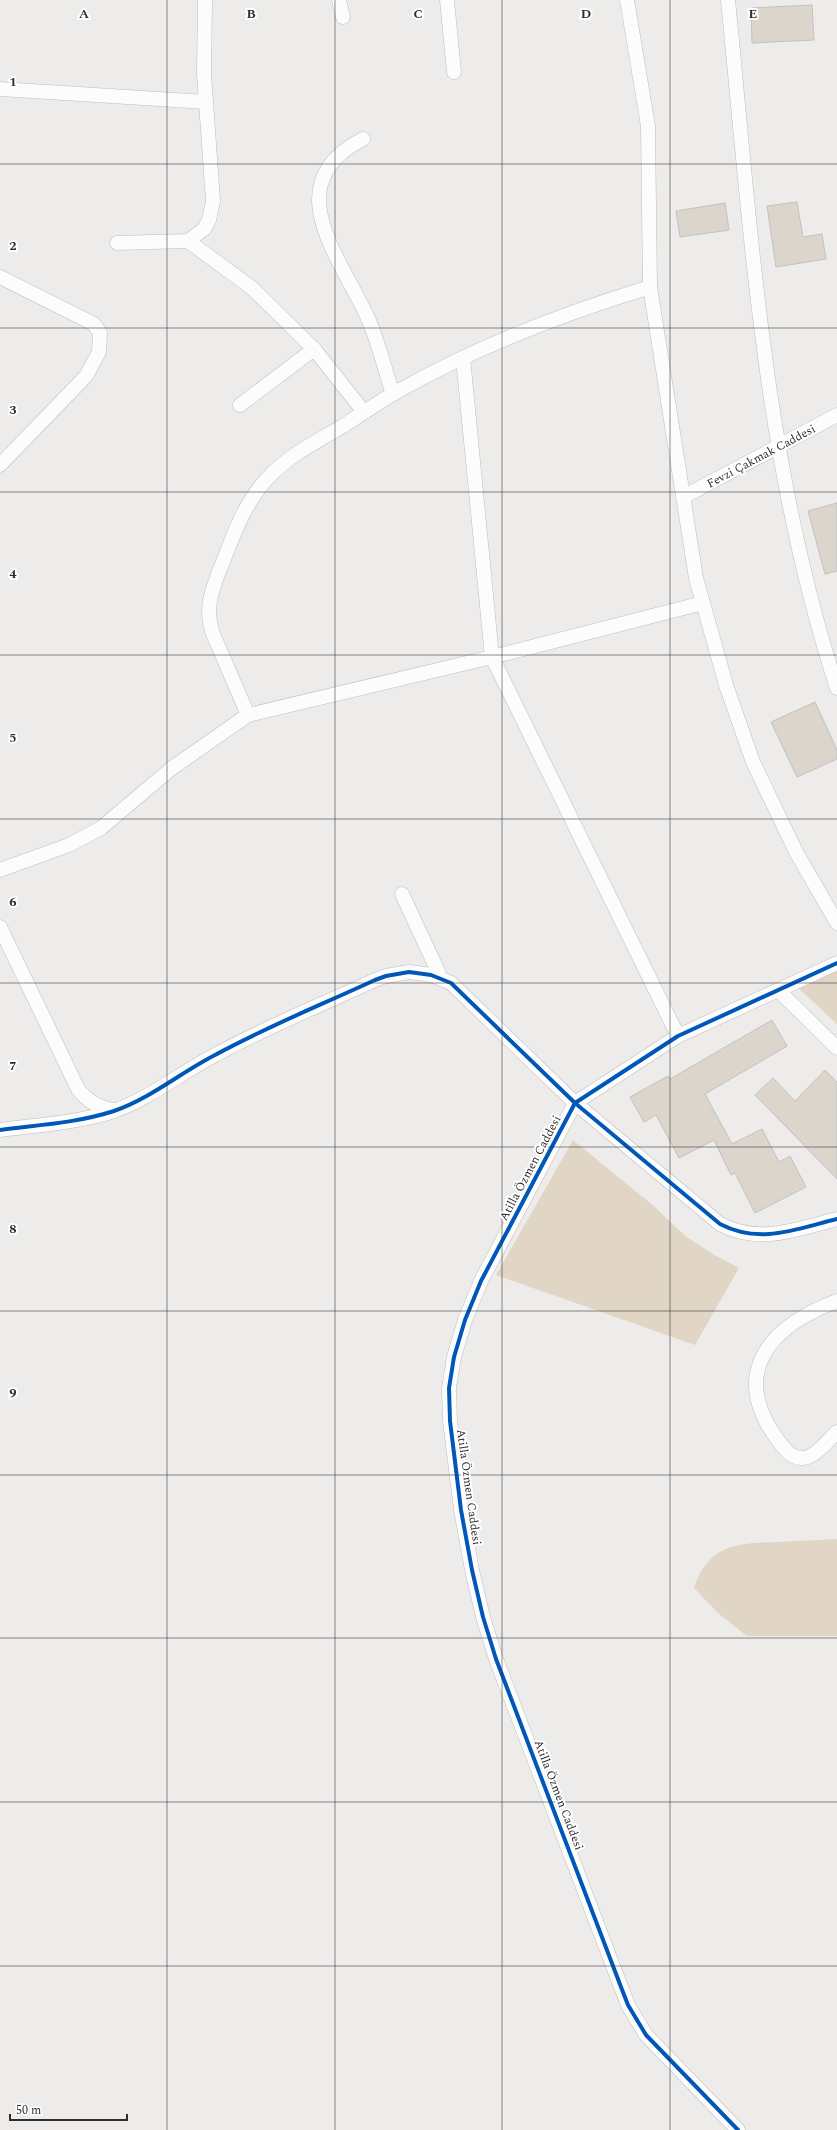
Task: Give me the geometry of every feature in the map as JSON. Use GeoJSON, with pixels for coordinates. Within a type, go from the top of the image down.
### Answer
{"type":"FeatureCollection","features":[{"type":"Feature","properties":{"kind":"street"},"geometry":{"type":"LineString","coordinates":[[117,243],[188,241],[204,228],[212,211],[213,201],[206,102],[205,0]]}},
{"type":"Feature","properties":{"kind":"street"},"geometry":{"type":"LineString","coordinates":[[339,0],[343,16]]}},
{"type":"Feature","properties":{"kind":"street"},"geometry":{"type":"LineString","coordinates":[[447,0],[454,72]]}},
{"type":"Feature","properties":{"kind":"street"},"geometry":{"type":"LineString","coordinates":[[627,0],[648,126],[650,287],[685,496],[696,578],[726,686],[753,762],[796,852],[837,923]]}},
{"type":"Feature","properties":{"kind":"street"},"geometry":{"type":"LineString","coordinates":[[728,0],[757,295],[778,447],[806,583],[837,688]]}},
{"type":"Feature","properties":{"kind":"street"},"geometry":{"type":"LineString","coordinates":[[0,89],[206,102]]}},
{"type":"Feature","properties":{"kind":"street"},"geometry":{"type":"LineString","coordinates":[[363,139],[344,151],[329,168],[321,187],[319,208],[325,234],[366,315],[393,394]]}},
{"type":"Feature","properties":{"kind":"street"},"geometry":{"type":"LineString","coordinates":[[188,241],[252,288],[314,349],[364,412]]}},
{"type":"Feature","properties":{"kind":"street"},"geometry":{"type":"LineString","coordinates":[[0,277],[94,324],[100,333],[99,352],[86,376],[0,465]]}},
{"type":"Feature","properties":{"kind":"street"},"geometry":{"type":"LineString","coordinates":[[248,715],[209,624],[208,612],[211,592],[238,523],[246,507],[266,480],[289,459],[393,394],[463,358],[567,314],[650,287]]}},
{"type":"Feature","properties":{"kind":"street"},"geometry":{"type":"LineString","coordinates":[[240,405],[314,349]]}},
{"type":"Feature","properties":{"kind":"street"},"geometry":{"type":"LineString","coordinates":[[463,358],[492,657],[678,1036]]}},
{"type":"Feature","properties":{"kind":"street","name":"Fevzi Çakmak Caddesi"},"geometry":{"type":"LineString","coordinates":[[685,496],[837,415]]}},
{"type":"Feature","properties":{"kind":"street"},"geometry":{"type":"LineString","coordinates":[[0,870],[69,845],[101,828],[172,768],[248,715],[492,657],[703,603]]}},
{"type":"Feature","properties":{"kind":"street"},"geometry":{"type":"LineString","coordinates":[[402,894],[441,978]]}},
{"type":"Feature","properties":{"kind":"street"},"geometry":{"type":"LineString","coordinates":[[0,927],[78,1089],[90,1102],[97,1106],[114,1110]]}},
{"type":"Feature","properties":{"kind":"street","name":"Atilla Özmen Caddesi"},"geometry":{"type":"LineString","coordinates":[[738,2130],[657,2048],[637,2022],[628,2004],[490,1638],[477,1594],[461,1510],[449,1405],[451,1372],[458,1341],[481,1281],[575,1103],[678,1036],[837,963]]}},
{"type":"Feature","properties":{"kind":"street"},"geometry":{"type":"LineString","coordinates":[[0,1130],[80,1120],[114,1110],[151,1094],[238,1043],[386,976],[415,972],[441,978],[451,983],[575,1103],[710,1217],[729,1229],[753,1235],[767,1235],[837,1219]]}},
{"type":"Feature","properties":{"kind":"street"},"geometry":{"type":"LineString","coordinates":[[778,990],[837,1048]]}},
{"type":"Feature","properties":{"kind":"street"},"geometry":{"type":"LineString","coordinates":[[837,1301],[808,1314],[780,1334],[759,1362],[755,1386],[758,1403],[766,1420],[778,1439],[792,1455],[802,1458],[812,1455],[837,1432]]}},
{"type":"Feature","properties":{"kind":"shaded area"},"geometry":{"type":"Polygon","coordinates":[[[837,967],[837,1024],[794,984],[837,967]]]}},
{"type":"Feature","properties":{"kind":"shaded area"},"geometry":{"type":"Polygon","coordinates":[[[573,1140],[655,1207],[685,1236],[716,1256],[739,1268],[695,1345],[496,1275],[573,1140]]]}},
{"type":"Feature","properties":{"kind":"shaded area"},"geometry":{"type":"Polygon","coordinates":[[[837,1539],[837,1636],[747,1636],[719,1614],[694,1588],[700,1573],[707,1562],[716,1554],[726,1549],[750,1543],[837,1539]]]}},
{"type":"Feature","properties":{"kind":"building"},"geometry":{"type":"Polygon","coordinates":[[[812,5],[814,40],[752,43],[751,8],[812,5]]]}},
{"type":"Feature","properties":{"kind":"building"},"geometry":{"type":"Polygon","coordinates":[[[797,202],[803,237],[822,234],[826,259],[776,267],[767,206],[797,202]]]}},
{"type":"Feature","properties":{"kind":"building"},"geometry":{"type":"Polygon","coordinates":[[[725,203],[729,230],[680,237],[676,211],[725,203]]]}},
{"type":"Feature","properties":{"kind":"building"},"geometry":{"type":"Polygon","coordinates":[[[837,503],[837,571],[825,574],[808,511],[837,503]]]}},
{"type":"Feature","properties":{"kind":"building"},"geometry":{"type":"Polygon","coordinates":[[[815,702],[837,750],[837,759],[797,777],[771,722],[815,702]]]}},
{"type":"Feature","properties":{"kind":"building"},"geometry":{"type":"Polygon","coordinates":[[[772,1020],[787,1046],[705,1094],[732,1144],[762,1129],[779,1162],[790,1156],[806,1187],[755,1213],[735,1173],[731,1175],[714,1140],[679,1158],[656,1115],[644,1122],[630,1097],[668,1076],[670,1079],[772,1020]]]}},
{"type":"Feature","properties":{"kind":"building"},"geometry":{"type":"Polygon","coordinates":[[[825,1070],[837,1082],[837,1179],[755,1095],[773,1078],[795,1101],[825,1070]]]}},
{"type":"Feature","properties":{"kind":"cycle path"},"geometry":{"type":"LineString","coordinates":[[738,2130],[646,2035],[628,2005],[496,1659],[483,1617],[472,1570],[461,1510],[450,1421],[449,1388],[454,1357],[465,1320],[481,1281],[575,1103],[678,1036],[837,963]]}},
{"type":"Feature","properties":{"kind":"cycle path"},"geometry":{"type":"LineString","coordinates":[[0,1130],[72,1121],[100,1115],[128,1106],[202,1062],[234,1045],[375,980],[386,976],[409,972],[431,975],[451,983],[575,1103],[720,1224],[735,1230],[764,1234],[793,1231],[837,1219]]}}]}
